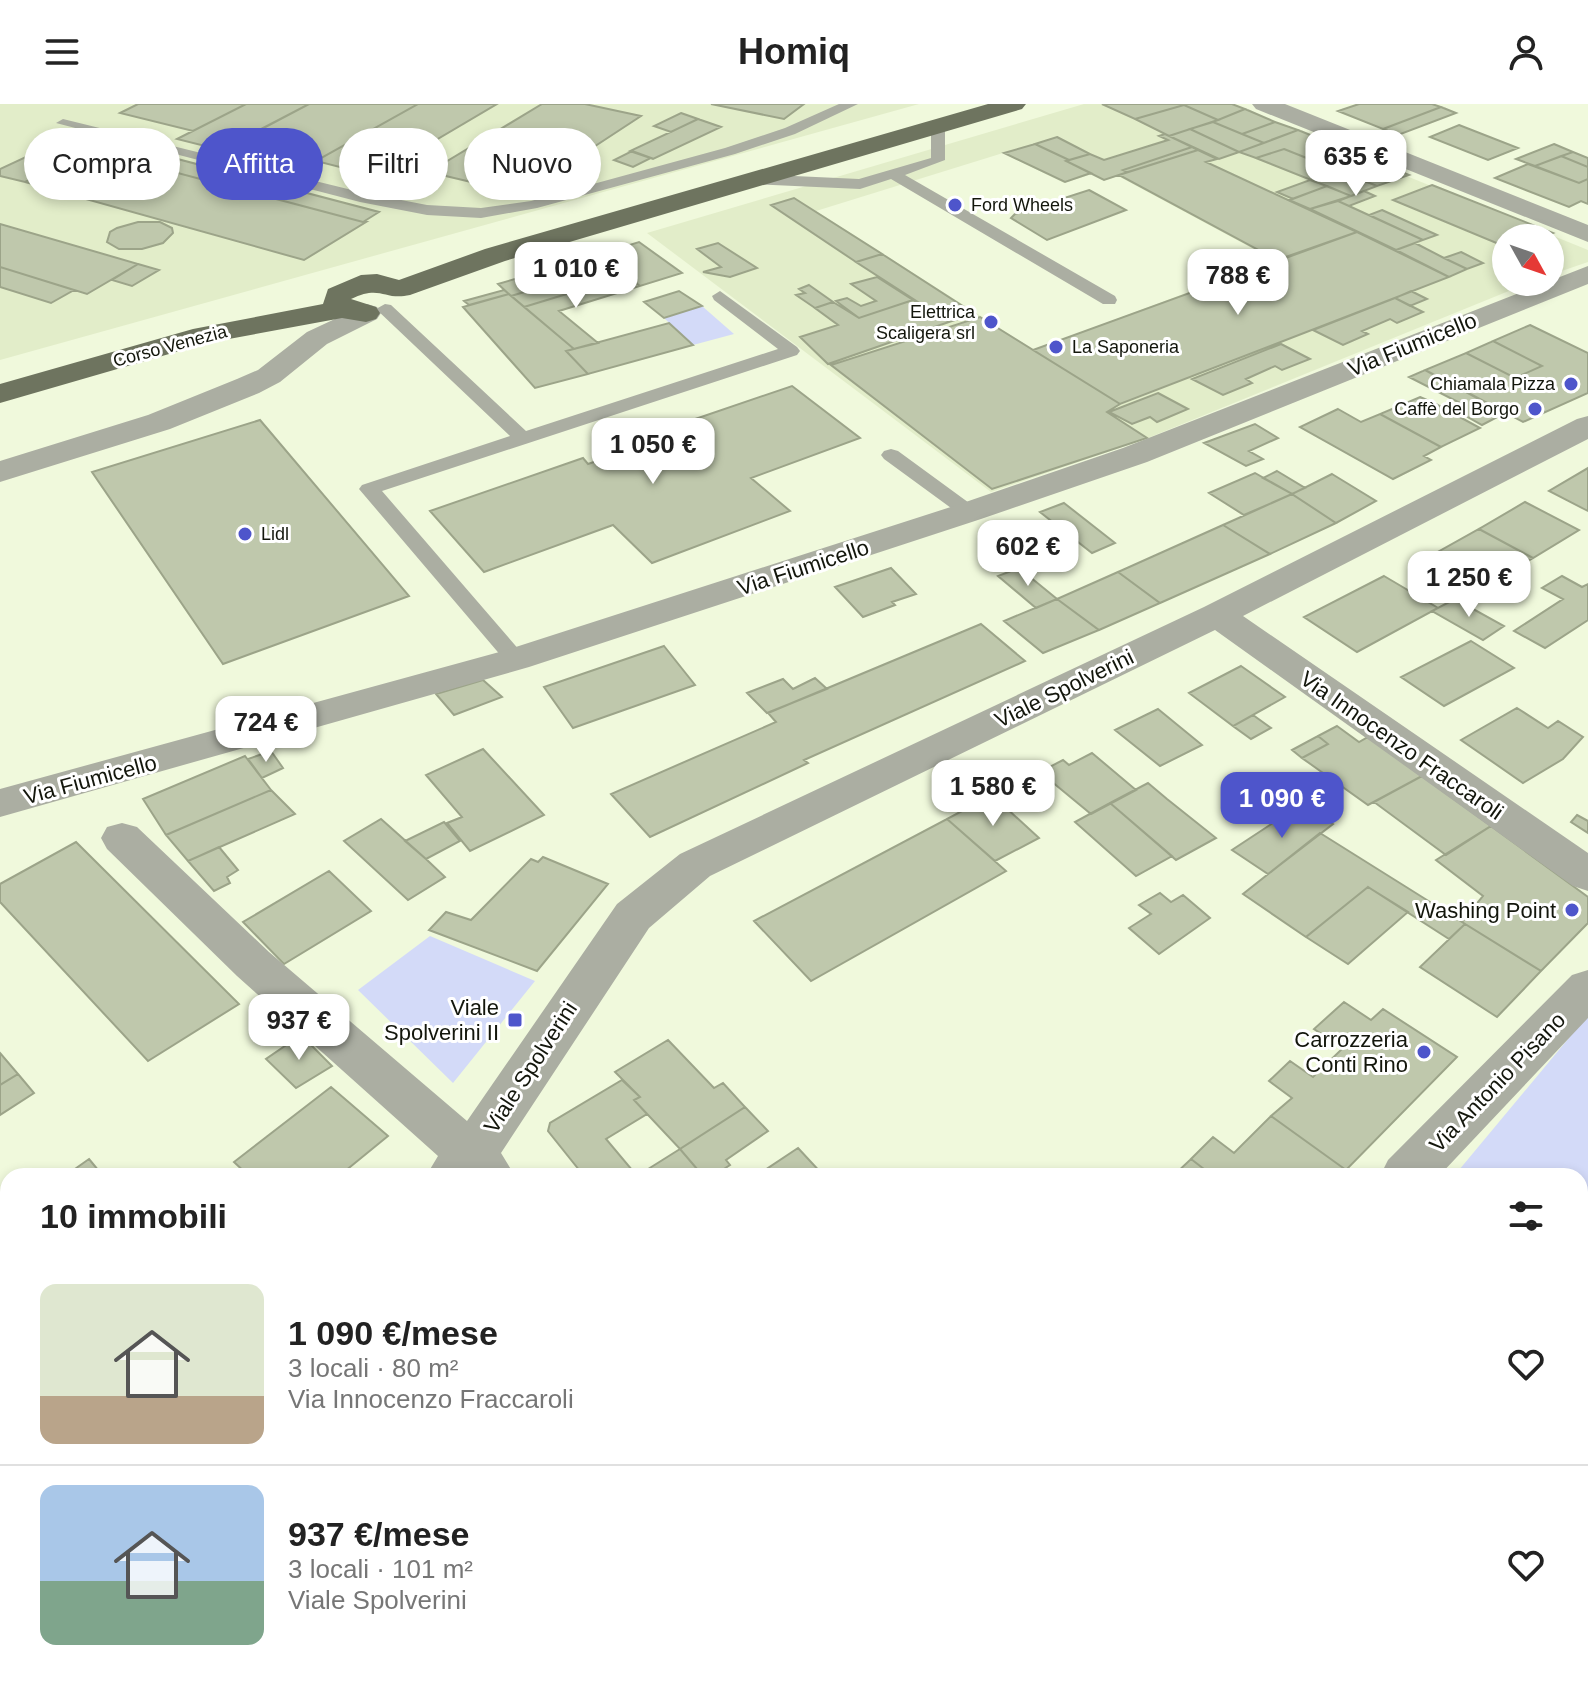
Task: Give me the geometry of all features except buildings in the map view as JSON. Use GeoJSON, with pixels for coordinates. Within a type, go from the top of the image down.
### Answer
{"type":"FeatureCollection","features":[{"type":"Feature","properties":{"kind":"main road","name":"Corso Venezia"},"geometry":{"type":"LineString","coordinates":[[0,394],[203,335],[374,305],[495,255],[1014,104]]}},
{"type":"Feature","properties":{"kind":"street"},"geometry":{"type":"LineString","coordinates":[[1264,104],[1588,234]]}},
{"type":"Feature","properties":{"kind":"street","name":"Via Fiumicello"},"geometry":{"type":"LineString","coordinates":[[0,803],[516,659],[969,512],[1135,455],[1588,274]]}},
{"type":"Feature","properties":{"kind":"street"},"geometry":{"type":"LineString","coordinates":[[0,472],[159,422],[248,386],[269,376],[317,338],[374,305]]}},
{"type":"Feature","properties":{"kind":"street","name":"Viale Spolverini"},"geometry":{"type":"LineString","coordinates":[[472,1168],[633,916],[695,865],[1217,615],[1588,426]]}},
{"type":"Feature","properties":{"kind":"street","name":"Via Innocenzo Fraccaroli"},"geometry":{"type":"LineString","coordinates":[[1217,615],[1588,875]]}},
{"type":"Feature","properties":{"kind":"street","name":"Viale Spolverini"},"geometry":{"type":"LineString","coordinates":[[122,838],[470,1168]]}},
{"type":"Feature","properties":{"kind":"street","name":"Via Antonio Pisano"},"geometry":{"type":"LineString","coordinates":[[1414,1168],[1588,988]]}},
{"type":"Feature","properties":{"kind":"lane"},"geometry":{"type":"LineString","coordinates":[[790,129],[825,104]]}},
{"type":"Feature","properties":{"kind":"lane"},"geometry":{"type":"LineString","coordinates":[[63,123],[360,197],[427,210],[481,213],[532,205],[629,180],[790,129],[851,104]]}},
{"type":"Feature","properties":{"kind":"lane"},"geometry":{"type":"LineString","coordinates":[[752,179],[860,184],[938,160],[938,126]]}},
{"type":"Feature","properties":{"kind":"lane"},"geometry":{"type":"LineString","coordinates":[[892,174],[1109,300]]}},
{"type":"Feature","properties":{"kind":"lane"},"geometry":{"type":"LineString","coordinates":[[516,659],[369,489],[791,351],[720,296]]}},
{"type":"Feature","properties":{"kind":"lane"},"geometry":{"type":"LineString","coordinates":[[374,305],[523,438]]}},
{"type":"Feature","properties":{"kind":"lane"},"geometry":{"type":"LineString","coordinates":[[891,455],[969,512]]}},
{"type":"Feature","properties":{"kind":"shaded area"},"geometry":{"type":"Polygon","coordinates":[[[0,104],[919,104],[601,193],[601,128],[464,128],[464,200],[574,200],[0,360],[0,104]]]}},
{"type":"Feature","properties":{"kind":"shaded area"},"geometry":{"type":"Polygon","coordinates":[[[1084,104],[1230,104],[1524,224],[1492,224],[1492,296],[1497,296],[1148,438],[991,492],[647,233],[1084,104]],[[1003,153],[816,211],[1034,350],[1274,260],[1118,176],[1103,180],[1092,174],[1064,183],[1003,153]]]}},
{"type":"Feature","properties":{"kind":"shaded area"},"geometry":{"type":"Polygon","coordinates":[[[1564,240],[1588,250],[1588,262],[1564,270],[1564,240]]]}},
{"type":"Feature","properties":{"kind":"shaded area"},"geometry":{"type":"Polygon","coordinates":[[[702,306],[734,334],[693,345],[664,318],[702,306]]]}},
{"type":"Feature","properties":{"kind":"shaded area"},"geometry":{"type":"Polygon","coordinates":[[[430,936],[535,981],[453,1083],[358,990],[430,936]]]}},
{"type":"Feature","properties":{"kind":"shaded area"},"geometry":{"type":"Polygon","coordinates":[[[1588,1015],[1588,1168],[1461,1168],[1588,1015]]]}},
{"type":"Feature","properties":{"kind":"place","name":"Ford Wheels"},"geometry":{"type":"Point","coordinates":[955,205]}},
{"type":"Feature","properties":{"kind":"place","name":"Elettrica Scaligera srl"},"geometry":{"type":"Point","coordinates":[991,322]}},
{"type":"Feature","properties":{"kind":"place","name":"La Saponeria"},"geometry":{"type":"Point","coordinates":[1056,347]}},
{"type":"Feature","properties":{"kind":"place","name":"Chiamala Pizza"},"geometry":{"type":"Point","coordinates":[1571,384]}},
{"type":"Feature","properties":{"kind":"place","name":"Caffè del Borgo"},"geometry":{"type":"Point","coordinates":[1535,409]}},
{"type":"Feature","properties":{"kind":"place","name":"Lidl"},"geometry":{"type":"Point","coordinates":[245,534]}},
{"type":"Feature","properties":{"kind":"place","name":"Washing Point"},"geometry":{"type":"Point","coordinates":[1572,910]}},
{"type":"Feature","properties":{"kind":"place","name":"Viale Spolverini II"},"geometry":{"type":"Point","coordinates":[515,1020]}},
{"type":"Feature","properties":{"kind":"place","name":"Carrozzeria Conti Rino"},"geometry":{"type":"Point","coordinates":[1424,1052]}}]}
